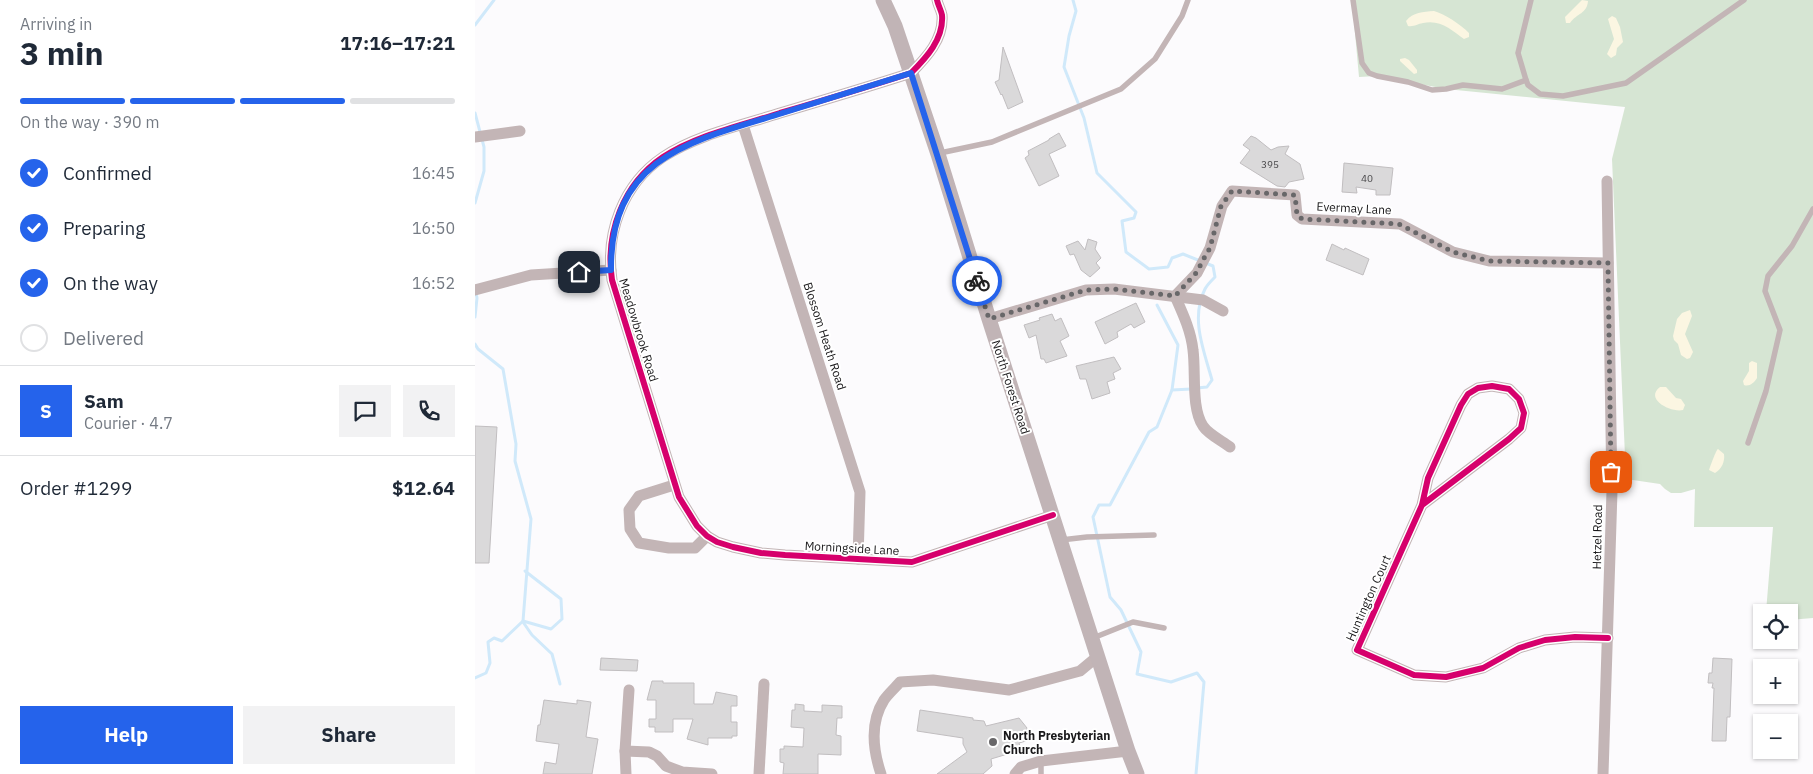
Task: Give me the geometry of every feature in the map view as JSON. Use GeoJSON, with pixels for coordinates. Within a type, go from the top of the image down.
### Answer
{"type":"FeatureCollection","features":[{"type":"Feature","properties":{"kind":"main road","name":"North Forest Road"},"geometry":{"type":"LineString","coordinates":[[883,0],[911,73],[938,154],[1127,752],[1137,774]]}},
{"type":"Feature","properties":{"kind":"street"},"geometry":{"type":"LineString","coordinates":[[911,73],[923,61],[940,37],[942,15],[937,0]]}},
{"type":"Feature","properties":{"kind":"street","name":"Meadowbrook Road"},"geometry":{"type":"LineString","coordinates":[[674,485],[617,298],[611,270],[612,240],[623,203],[635,183],[663,157],[691,143],[911,73]]}},
{"type":"Feature","properties":{"kind":"street","name":"Blossom Heath Road"},"geometry":{"type":"LineString","coordinates":[[743,125],[860,492],[858,559]]}},
{"type":"Feature","properties":{"kind":"street"},"geometry":{"type":"LineString","coordinates":[[475,137],[520,130]]}},
{"type":"Feature","properties":{"kind":"street","name":"Hetzel Road"},"geometry":{"type":"LineString","coordinates":[[1603,774],[1612,491],[1607,181]]}},
{"type":"Feature","properties":{"kind":"street","name":"Evermay Lane"},"geometry":{"type":"LineString","coordinates":[[1175,296],[1197,272],[1210,248],[1221,206],[1232,191],[1295,195],[1297,215],[1302,219],[1399,224],[1453,252],[1489,261],[1608,263]]}},
{"type":"Feature","properties":{"kind":"street"},"geometry":{"type":"LineString","coordinates":[[475,290],[531,275],[611,270]]}},
{"type":"Feature","properties":{"kind":"street"},"geometry":{"type":"LineString","coordinates":[[989,319],[1086,290],[1114,289],[1203,300],[1223,311]]}},
{"type":"Feature","properties":{"kind":"street"},"geometry":{"type":"LineString","coordinates":[[1175,296],[1187,320],[1193,348],[1196,373],[1195,406],[1203,427],[1230,447]]}},
{"type":"Feature","properties":{"kind":"street","name":"Huntington Court"},"geometry":{"type":"LineString","coordinates":[[1422,505],[1521,428],[1524,413],[1519,399],[1509,389],[1492,386],[1478,388],[1468,394],[1461,405],[1428,478],[1422,505],[1357,650],[1414,675],[1447,676],[1483,668],[1519,648],[1545,640],[1575,637],[1608,638]]}},
{"type":"Feature","properties":{"kind":"street"},"geometry":{"type":"LineString","coordinates":[[674,485],[639,496],[629,510],[629,529],[639,544],[669,548],[695,548],[707,536]]}},
{"type":"Feature","properties":{"kind":"street","name":"Morningside Lane"},"geometry":{"type":"LineString","coordinates":[[674,485],[686,511],[707,536],[717,542],[761,553],[912,562],[1053,515]]}},
{"type":"Feature","properties":{"kind":"street"},"geometry":{"type":"LineString","coordinates":[[881,774],[875,749],[874,723],[884,700],[900,682],[933,680],[1009,690],[1080,671],[1098,656]]}},
{"type":"Feature","properties":{"kind":"street"},"geometry":{"type":"LineString","coordinates":[[759,774],[764,684]]}},
{"type":"Feature","properties":{"kind":"street"},"geometry":{"type":"LineString","coordinates":[[626,774],[625,751],[629,690]]}},
{"type":"Feature","properties":{"kind":"street"},"geometry":{"type":"LineString","coordinates":[[625,751],[649,752],[657,756],[666,766],[681,773],[711,774]]}},
{"type":"Feature","properties":{"kind":"street"},"geometry":{"type":"LineString","coordinates":[[1015,774],[1021,767],[1041,761],[1127,752]]}},
{"type":"Feature","properties":{"kind":"lane"},"geometry":{"type":"LineString","coordinates":[[938,154],[992,142],[1121,89],[1155,60],[1182,16],[1188,0]]}},
{"type":"Feature","properties":{"kind":"lane"},"geometry":{"type":"LineString","coordinates":[[1353,0],[1362,64],[1369,73],[1432,90],[1463,85],[1503,89],[1526,80]]}},
{"type":"Feature","properties":{"kind":"lane"},"geometry":{"type":"LineString","coordinates":[[1531,0],[1518,53],[1526,80],[1528,85],[1540,94],[1563,96],[1626,82],[1745,0]]}},
{"type":"Feature","properties":{"kind":"lane"},"geometry":{"type":"LineString","coordinates":[[1748,443],[1766,391],[1780,330],[1765,291],[1768,276],[1792,246],[1813,209]]}},
{"type":"Feature","properties":{"kind":"lane"},"geometry":{"type":"LineString","coordinates":[[1061,540],[1104,536],[1154,535]]}},
{"type":"Feature","properties":{"kind":"lane"},"geometry":{"type":"LineString","coordinates":[[1092,638],[1133,622],[1164,628]]}},
{"type":"Feature","properties":{"kind":"lane"},"geometry":{"type":"LineString","coordinates":[[1041,761],[1041,774]]}},
{"type":"Feature","properties":{"kind":"green space"},"geometry":{"type":"Polygon","coordinates":[[[1352,0],[1813,0],[1813,618],[1798,619],[1798,604],[1767,604],[1773,527],[1694,527],[1695,489],[1681,493],[1671,493],[1660,484],[1626,479],[1612,159],[1625,107],[1446,89],[1377,76],[1359,77],[1352,0]]]}},
{"type":"Feature","properties":{"kind":"sand"},"geometry":{"type":"Polygon","coordinates":[[[1582,0],[1588,1],[1586,9],[1570,23],[1566,23],[1565,17],[1582,0]]]}},
{"type":"Feature","properties":{"kind":"sand"},"geometry":{"type":"Polygon","coordinates":[[[1434,11],[1443,14],[1457,23],[1469,33],[1469,37],[1464,39],[1445,26],[1435,23],[1429,22],[1408,26],[1406,21],[1412,16],[1434,11]]]}},
{"type":"Feature","properties":{"kind":"sand"},"geometry":{"type":"Polygon","coordinates":[[[1612,16],[1616,18],[1620,27],[1623,42],[1617,48],[1616,55],[1611,58],[1607,54],[1614,39],[1608,19],[1612,16]]]}},
{"type":"Feature","properties":{"kind":"sand"},"geometry":{"type":"Polygon","coordinates":[[[1405,58],[1417,70],[1417,73],[1414,74],[1400,61],[1400,59],[1405,58]]]}},
{"type":"Feature","properties":{"kind":"sand"},"geometry":{"type":"Polygon","coordinates":[[[1690,310],[1692,316],[1685,334],[1693,352],[1690,358],[1687,359],[1681,355],[1678,344],[1673,336],[1677,319],[1682,313],[1690,310]]]}},
{"type":"Feature","properties":{"kind":"sand"},"geometry":{"type":"Polygon","coordinates":[[[1752,361],[1757,363],[1757,378],[1751,384],[1744,385],[1743,381],[1749,371],[1749,363],[1752,361]]]}},
{"type":"Feature","properties":{"kind":"sand"},"geometry":{"type":"Polygon","coordinates":[[[1660,387],[1666,387],[1676,398],[1681,399],[1685,405],[1683,410],[1666,407],[1657,400],[1655,396],[1660,387]]]}},
{"type":"Feature","properties":{"kind":"sand"},"geometry":{"type":"Polygon","coordinates":[[[1718,449],[1724,454],[1724,459],[1723,465],[1715,473],[1709,470],[1718,449]]]}},
{"type":"Feature","properties":{"kind":"building"},"geometry":{"type":"Polygon","coordinates":[[[1003,47],[1023,102],[1008,109],[995,82],[999,80],[1003,47]]]}},
{"type":"Feature","properties":{"kind":"building"},"geometry":{"type":"Polygon","coordinates":[[[1059,133],[1066,146],[1049,154],[1059,176],[1039,186],[1025,158],[1029,155],[1028,151],[1059,133]]]}},
{"type":"Feature","properties":{"kind":"building"},"geometry":{"type":"Polygon","coordinates":[[[1251,136],[1271,150],[1289,146],[1285,154],[1300,164],[1304,179],[1289,182],[1285,187],[1277,186],[1240,163],[1250,150],[1243,145],[1251,136]]]}},
{"type":"Feature","properties":{"kind":"building"},"geometry":{"type":"Polygon","coordinates":[[[1344,163],[1393,168],[1390,195],[1376,195],[1376,190],[1356,187],[1357,193],[1342,192],[1344,163]]]}},
{"type":"Feature","properties":{"kind":"building"},"geometry":{"type":"Polygon","coordinates":[[[1088,239],[1097,242],[1095,249],[1101,258],[1096,263],[1100,268],[1090,277],[1081,270],[1074,254],[1070,255],[1066,246],[1078,241],[1085,250],[1088,239]]]}},
{"type":"Feature","properties":{"kind":"building"},"geometry":{"type":"Polygon","coordinates":[[[1332,244],[1369,259],[1363,275],[1326,260],[1332,244]]]}},
{"type":"Feature","properties":{"kind":"building"},"geometry":{"type":"Polygon","coordinates":[[[1136,303],[1145,322],[1134,328],[1131,324],[1117,332],[1118,337],[1105,344],[1095,322],[1136,303]]]}},
{"type":"Feature","properties":{"kind":"building"},"geometry":{"type":"Polygon","coordinates":[[[1052,314],[1055,321],[1061,318],[1069,336],[1060,341],[1067,356],[1046,363],[1044,359],[1041,359],[1036,335],[1029,338],[1024,325],[1052,314]]]}},
{"type":"Feature","properties":{"kind":"building"},"geometry":{"type":"Polygon","coordinates":[[[1114,357],[1121,369],[1113,373],[1115,379],[1107,382],[1110,393],[1092,399],[1086,379],[1080,379],[1076,366],[1114,357]]]}},
{"type":"Feature","properties":{"kind":"building"},"geometry":{"type":"Polygon","coordinates":[[[475,426],[497,427],[489,563],[475,563],[475,426]]]}},
{"type":"Feature","properties":{"kind":"building"},"geometry":{"type":"Polygon","coordinates":[[[601,658],[638,660],[637,671],[600,670],[601,658]]]}},
{"type":"Feature","properties":{"kind":"building"},"geometry":{"type":"Polygon","coordinates":[[[1713,658],[1732,659],[1730,717],[1727,717],[1726,741],[1712,741],[1714,688],[1712,688],[1713,683],[1708,683],[1709,673],[1712,673],[1713,658]]]}},
{"type":"Feature","properties":{"kind":"building"},"geometry":{"type":"Polygon","coordinates":[[[652,681],[694,683],[694,704],[713,704],[716,692],[737,696],[737,706],[731,706],[731,722],[737,722],[737,736],[732,736],[732,738],[708,738],[708,745],[687,739],[693,719],[673,719],[673,732],[655,732],[655,727],[649,727],[649,719],[656,719],[656,700],[647,700],[652,681]]]}},
{"type":"Feature","properties":{"kind":"building"},"geometry":{"type":"Polygon","coordinates":[[[544,700],[577,704],[577,700],[591,702],[586,737],[598,739],[592,774],[543,774],[545,762],[556,764],[559,744],[536,741],[544,700]]]}},
{"type":"Feature","properties":{"kind":"building"},"geometry":{"type":"Polygon","coordinates":[[[795,704],[804,705],[804,711],[822,712],[822,705],[842,706],[842,718],[837,718],[836,735],[841,736],[841,755],[818,754],[818,774],[783,774],[784,763],[780,762],[780,749],[784,749],[784,746],[803,747],[804,728],[791,727],[792,710],[795,710],[795,704]]]}},
{"type":"Feature","properties":{"kind":"building","name":"North Presbyterian Church"},"geometry":{"type":"Polygon","coordinates":[[[920,710],[973,718],[973,720],[984,721],[986,726],[1019,718],[1027,728],[1026,741],[1019,743],[1021,750],[991,759],[992,766],[983,774],[937,774],[967,752],[963,744],[963,738],[917,731],[920,710]]]}},
{"type":"Feature","properties":{"kind":"waterway"},"geometry":{"type":"LineString","coordinates":[[475,25],[494,0]]}},
{"type":"Feature","properties":{"kind":"waterway"},"geometry":{"type":"LineString","coordinates":[[1073,0],[1076,11],[1069,36],[1064,67],[1084,118],[1097,173],[1136,212],[1134,218],[1122,221],[1126,252],[1149,269],[1168,267],[1172,258],[1183,254],[1213,266],[1215,277],[1206,288],[1199,311],[1202,346],[1212,380],[1207,387],[1197,388]]}},
{"type":"Feature","properties":{"kind":"waterway"},"geometry":{"type":"LineString","coordinates":[[475,113],[484,147],[484,171],[475,203]]}},
{"type":"Feature","properties":{"kind":"waterway"},"geometry":{"type":"LineString","coordinates":[[475,317],[476,293]]}},
{"type":"Feature","properties":{"kind":"waterway"},"geometry":{"type":"LineString","coordinates":[[1157,305],[1178,345],[1172,390]]}},
{"type":"Feature","properties":{"kind":"waterway"},"geometry":{"type":"LineString","coordinates":[[475,344],[478,349],[503,369],[516,444],[515,461],[531,519],[523,621],[502,641],[494,638],[488,642],[490,663],[486,673],[475,678]]}},
{"type":"Feature","properties":{"kind":"waterway"},"geometry":{"type":"LineString","coordinates":[[1191,389],[1172,390],[1157,427],[1149,432],[1110,505],[1099,505],[1093,517],[1110,597],[1121,610],[1141,652],[1137,674],[1171,682],[1197,673],[1204,682],[1196,774]]}},
{"type":"Feature","properties":{"kind":"waterway"},"geometry":{"type":"LineString","coordinates":[[523,621],[551,629],[562,619],[561,599],[525,571]]}},
{"type":"Feature","properties":{"kind":"waterway"},"geometry":{"type":"LineString","coordinates":[[523,622],[532,635],[552,654],[560,684]]}},
{"type":"Feature","properties":{"kind":"cycle path"},"geometry":{"type":"LineString","coordinates":[[937,0],[942,15],[940,32],[933,47],[911,73],[735,126],[676,149],[649,168],[627,195],[620,211],[611,245],[612,280],[679,497],[697,526],[707,536],[717,542],[761,553],[912,562],[1053,515]]}},
{"type":"Feature","properties":{"kind":"cycle path"},"geometry":{"type":"LineString","coordinates":[[1422,505],[1521,428],[1524,413],[1519,399],[1509,389],[1492,386],[1478,388],[1468,394],[1461,405],[1428,478],[1422,505],[1357,650],[1414,675],[1446,677],[1483,668],[1519,648],[1545,640],[1575,637],[1608,638]]}},
{"type":"Feature","properties":{"kind":"way so far"},"geometry":{"type":"LineString","coordinates":[[977,281],[989,319],[1086,290],[1114,289],[1175,296],[1197,272],[1210,248],[1221,206],[1232,191],[1295,195],[1297,215],[1302,219],[1399,224],[1453,252],[1489,261],[1608,263],[1611,472]]}},
{"type":"Feature","properties":{"kind":"place","name":"North Presbyterian Church"},"geometry":{"type":"Point","coordinates":[993,742]}},
{"type":"Feature","properties":{"kind":"route"},"geometry":{"type":"LineString","coordinates":[[579,272],[611,270],[610,255],[613,233],[623,203],[635,183],[663,157],[691,143],[725,130],[911,73],[977,281]]}}]}
